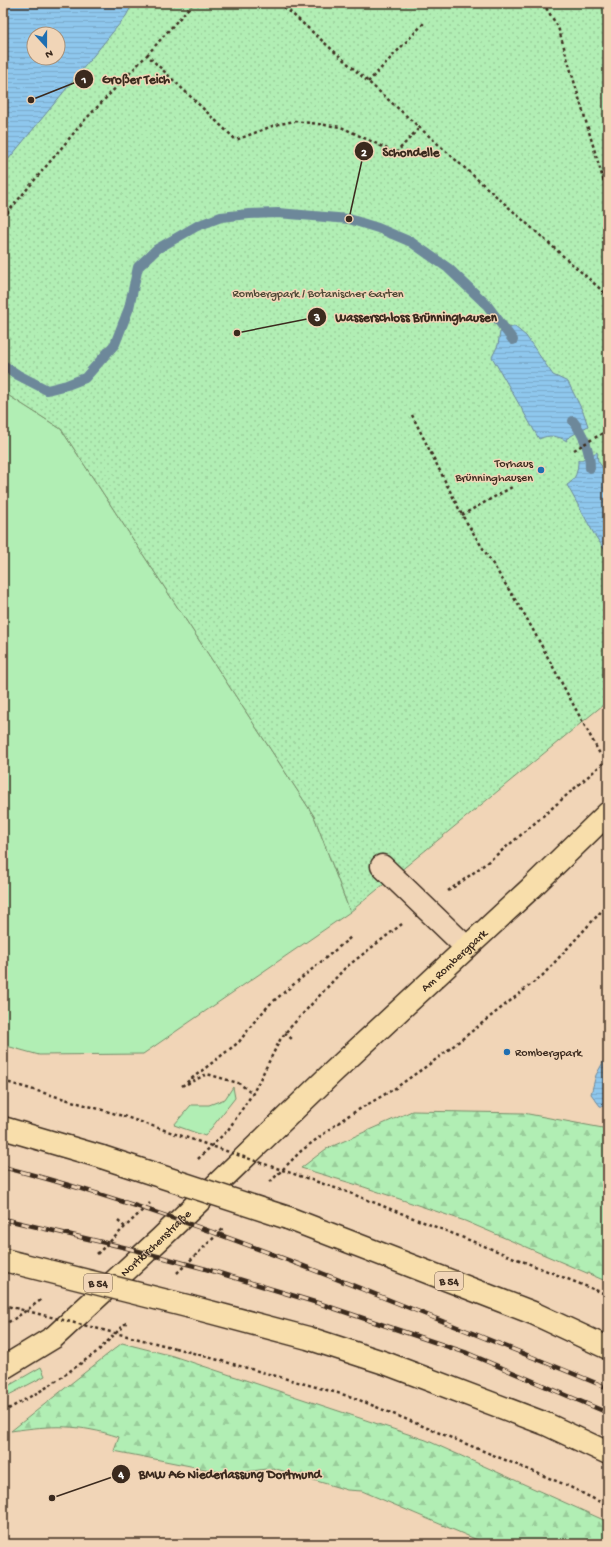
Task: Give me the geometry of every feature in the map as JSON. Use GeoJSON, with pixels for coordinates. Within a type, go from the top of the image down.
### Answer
{"type":"FeatureCollection","features":[{"type":"Feature","properties":{"kind":"main road","name":"Am Rombergpark"},"geometry":{"type":"LineString","coordinates":[[299,1106],[466,947],[531,888],[608,813]]}},
{"type":"Feature","properties":{"kind":"main road","name":"Nortkirchenstraße"},"geometry":{"type":"LineString","coordinates":[[3,1368],[54,1337],[161,1238],[299,1106]]}},
{"type":"Feature","properties":{"kind":"main road","name":"B 54"},"geometry":{"type":"LineString","coordinates":[[3,1128],[102,1157],[288,1218],[533,1314],[608,1348]]}},
{"type":"Feature","properties":{"kind":"main road","name":"B 54"},"geometry":{"type":"LineString","coordinates":[[4,1260],[308,1338],[385,1363],[546,1424],[608,1453]]}},
{"type":"Feature","properties":{"kind":"street"},"geometry":{"type":"LineString","coordinates":[[382,866],[466,947]]}},
{"type":"Feature","properties":{"kind":"path"},"geometry":{"type":"LineString","coordinates":[[3,218],[83,122],[193,3]]}},
{"type":"Feature","properties":{"kind":"path"},"geometry":{"type":"LineString","coordinates":[[280,3],[608,296]]}},
{"type":"Feature","properties":{"kind":"path"},"geometry":{"type":"LineString","coordinates":[[543,3],[558,27],[608,196]]}},
{"type":"Feature","properties":{"kind":"path"},"geometry":{"type":"LineString","coordinates":[[368,82],[424,23]]}},
{"type":"Feature","properties":{"kind":"path"},"geometry":{"type":"LineString","coordinates":[[146,55],[236,140],[275,125],[295,121],[341,127],[396,153],[419,128]]}},
{"type":"Feature","properties":{"kind":"path"},"geometry":{"type":"LineString","coordinates":[[412,415],[462,515],[526,617],[600,754]]}},
{"type":"Feature","properties":{"kind":"path"},"geometry":{"type":"LineString","coordinates":[[574,450],[608,430]]}},
{"type":"Feature","properties":{"kind":"path"},"geometry":{"type":"LineString","coordinates":[[462,515],[514,486]]}},
{"type":"Feature","properties":{"kind":"path"},"geometry":{"type":"LineString","coordinates":[[194,1162],[228,1130],[254,1093],[280,1040],[285,1033],[345,968],[392,930],[468,878],[530,827],[608,759]]}},
{"type":"Feature","properties":{"kind":"path"},"geometry":{"type":"LineString","coordinates":[[268,1184],[301,1151],[346,1117],[394,1089],[438,1058],[543,975],[608,904],[604,901]]}},
{"type":"Feature","properties":{"kind":"path"},"geometry":{"type":"LineString","coordinates":[[254,1093],[238,1083],[207,1074],[182,1086],[239,1042],[270,1004],[351,937]]}},
{"type":"Feature","properties":{"kind":"path"},"geometry":{"type":"LineString","coordinates":[[285,1033],[293,1040]]}},
{"type":"Feature","properties":{"kind":"path"},"geometry":{"type":"LineString","coordinates":[[3,1081],[123,1116],[350,1193],[608,1295]]}},
{"type":"Feature","properties":{"kind":"path"},"geometry":{"type":"LineString","coordinates":[[96,1255],[154,1200]]}},
{"type":"Feature","properties":{"kind":"path"},"geometry":{"type":"LineString","coordinates":[[118,1221],[125,1227]]}},
{"type":"Feature","properties":{"kind":"path"},"geometry":{"type":"LineString","coordinates":[[171,1279],[228,1223]]}},
{"type":"Feature","properties":{"kind":"path"},"geometry":{"type":"LineString","coordinates":[[3,1325],[45,1297]]}},
{"type":"Feature","properties":{"kind":"path"},"geometry":{"type":"LineString","coordinates":[[3,1305],[175,1348],[352,1397],[566,1485],[608,1506]]}},
{"type":"Feature","properties":{"kind":"path"},"geometry":{"type":"LineString","coordinates":[[3,1412],[49,1386],[98,1351],[132,1318]]}},
{"type":"Feature","properties":{"kind":"green space","name":"Rombergpark / Botanischer Garten"},"geometry":{"type":"Polygon","coordinates":[[[3,3],[608,3],[608,701],[350,912],[314,816],[61,429],[3,392],[3,3]]]}},
{"type":"Feature","properties":{"kind":"green space"},"geometry":{"type":"Polygon","coordinates":[[[3,392],[61,429],[314,816],[350,912],[143,1054],[39,1055],[3,1045],[3,392]]]}},
{"type":"Feature","properties":{"kind":"green space"},"geometry":{"type":"Polygon","coordinates":[[[233,1087],[235,1098],[205,1136],[174,1125],[191,1105],[209,1105],[225,1099],[233,1087]]]}},
{"type":"Feature","properties":{"kind":"green space"},"geometry":{"type":"Polygon","coordinates":[[[412,1111],[523,1113],[608,1129],[608,1282],[465,1221],[364,1187],[301,1168],[326,1149],[412,1111]]]}},
{"type":"Feature","properties":{"kind":"green space"},"geometry":{"type":"Polygon","coordinates":[[[122,1343],[173,1356],[426,1440],[608,1522],[608,1544],[487,1544],[362,1491],[347,1490],[273,1468],[231,1474],[114,1451],[119,1437],[78,1428],[53,1427],[11,1431],[122,1343]]]}},
{"type":"Feature","properties":{"kind":"green space"},"geometry":{"type":"Polygon","coordinates":[[[41,1367],[45,1376],[3,1398],[3,1389],[41,1367]]]}},
{"type":"Feature","properties":{"kind":"water"},"geometry":{"type":"Polygon","coordinates":[[[3,3],[133,3],[126,16],[3,166],[3,3]]]}},
{"type":"Feature","properties":{"kind":"water"},"geometry":{"type":"Polygon","coordinates":[[[514,326],[526,336],[553,375],[568,382],[584,414],[588,426],[566,439],[567,441],[553,436],[546,436],[539,439],[492,357],[498,345],[500,332],[514,326]]]}},
{"type":"Feature","properties":{"kind":"water"},"geometry":{"type":"Polygon","coordinates":[[[597,452],[598,461],[608,475],[608,555],[594,534],[567,485],[573,480],[576,474],[578,460],[579,461],[597,452]]]}},
{"type":"Feature","properties":{"kind":"water"},"geometry":{"type":"Polygon","coordinates":[[[608,1056],[608,1107],[600,1106],[591,1094],[596,1075],[608,1056]]]}},
{"type":"Feature","properties":{"kind":"waterway"},"geometry":{"type":"LineString","coordinates":[[3,365],[18,375],[47,390],[67,385],[85,378],[115,344],[129,308],[138,267],[157,249],[197,226],[221,217],[249,214],[278,213],[349,219],[378,228],[411,242],[448,268],[487,305],[513,340]]}},
{"type":"Feature","properties":{"kind":"waterway"},"geometry":{"type":"LineString","coordinates":[[573,421],[586,443],[590,468]]}},
{"type":"Feature","properties":{"kind":"railway"},"geometry":{"type":"LineString","coordinates":[[3,1167],[102,1195],[248,1245],[608,1388]]}},
{"type":"Feature","properties":{"kind":"railway"},"geometry":{"type":"LineString","coordinates":[[3,1219],[127,1248],[206,1269],[321,1304],[467,1353],[608,1413]]}},
{"type":"Feature","properties":{"kind":"place","name":"Großer Teich"},"geometry":{"type":"Point","coordinates":[31,100]}},
{"type":"Feature","properties":{"kind":"place","name":"Schondelle"},"geometry":{"type":"Point","coordinates":[349,219]}},
{"type":"Feature","properties":{"kind":"place","name":"Wasserschloss Brünninghausen"},"geometry":{"type":"Point","coordinates":[237,333]}},
{"type":"Feature","properties":{"kind":"place","name":"Torhaus Brünninghausen"},"geometry":{"type":"Point","coordinates":[541,470]}},
{"type":"Feature","properties":{"kind":"place","name":"Rombergpark"},"geometry":{"type":"Point","coordinates":[507,1052]}},
{"type":"Feature","properties":{"kind":"place","name":"BMW AG Niederlassung Dortmund"},"geometry":{"type":"Point","coordinates":[52,1498]}}]}
